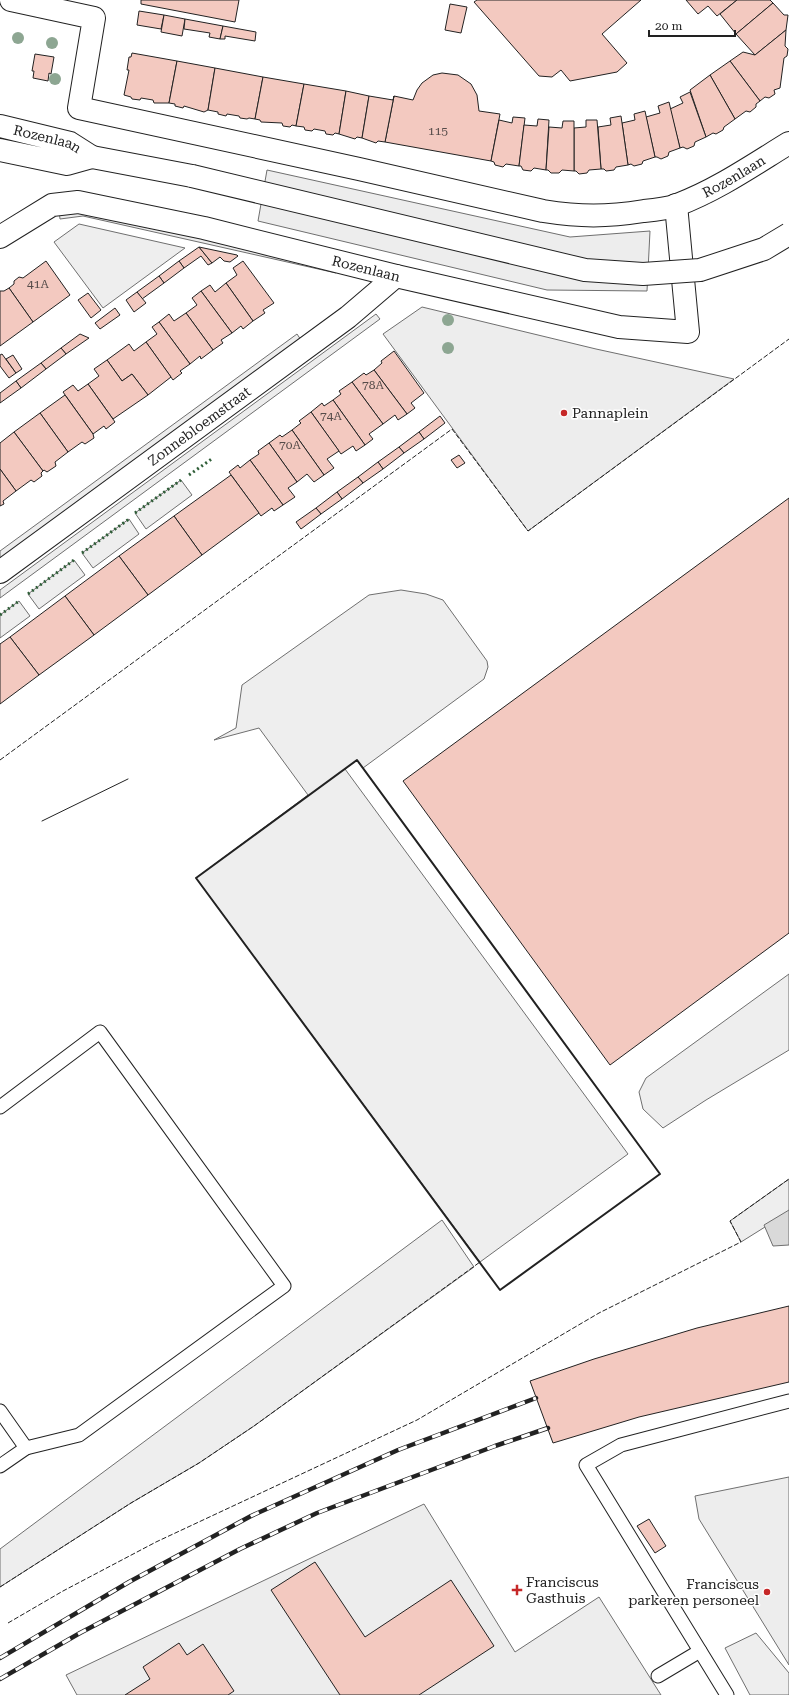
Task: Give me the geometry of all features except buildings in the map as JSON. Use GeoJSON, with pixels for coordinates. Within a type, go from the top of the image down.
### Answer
{"type":"FeatureCollection","features":[{"type":"Feature","properties":{"kind":"street","name":"Rozenlaan"},"geometry":{"type":"LineString","coordinates":[[11,0],[94,18],[79,108],[543,211],[574,216],[602,216],[658,209],[676,205],[709,191],[789,142]]}},
{"type":"Feature","properties":{"kind":"street","name":"Rozenlaan"},"geometry":{"type":"LineString","coordinates":[[0,126],[70,143],[92,157],[192,176],[585,270],[643,274],[700,270],[764,249],[789,234]]}},
{"type":"Feature","properties":{"kind":"street","name":"Rozenlaan"},"geometry":{"type":"LineString","coordinates":[[0,150],[67,164],[92,157]]}},
{"type":"Feature","properties":{"kind":"street","name":"Rozenlaan"},"geometry":{"type":"LineString","coordinates":[[2,230],[52,205],[78,202],[204,228],[396,276],[619,327],[688,332],[676,205]]}},
{"type":"Feature","properties":{"kind":"street","name":"Zonnebloemstraat"},"geometry":{"type":"LineString","coordinates":[[0,572],[348,317],[396,276]]}},
{"type":"Feature","properties":{"kind":"lane"},"geometry":{"type":"LineString","coordinates":[[0,1107],[100,1032],[284,1286],[79,1434],[26,1448],[0,1466]]}},
{"type":"Feature","properties":{"kind":"lane"},"geometry":{"type":"LineString","coordinates":[[727,1695],[586,1465],[621,1445],[789,1401]]}},
{"type":"Feature","properties":{"kind":"lane"},"geometry":{"type":"LineString","coordinates":[[0,1412],[26,1448]]}},
{"type":"Feature","properties":{"kind":"lane"},"geometry":{"type":"LineString","coordinates":[[658,1676],[700,1651]]}},
{"type":"Feature","properties":{"kind":"shaded area"},"geometry":{"type":"Polygon","coordinates":[[[267,170],[570,237],[650,231],[647,291],[547,290],[258,221],[267,170]]]}},
{"type":"Feature","properties":{"kind":"shaded area"},"geometry":{"type":"Polygon","coordinates":[[[84,208],[337,265],[336,273],[83,216],[60,219],[59,211],[84,208]]]}},
{"type":"Feature","properties":{"kind":"shaded area"},"geometry":{"type":"Polygon","coordinates":[[[79,224],[185,248],[103,308],[54,242],[79,224]]]}},
{"type":"Feature","properties":{"kind":"shaded area","name":"Pannaplein"},"geometry":{"type":"Polygon","coordinates":[[[422,307],[596,349],[734,379],[528,531],[383,334],[422,307]]]}},
{"type":"Feature","properties":{"kind":"shaded area"},"geometry":{"type":"Polygon","coordinates":[[[376,314],[380,319],[0,598],[0,590],[376,314]]]}},
{"type":"Feature","properties":{"kind":"shaded area"},"geometry":{"type":"Polygon","coordinates":[[[297,334],[301,340],[0,560],[0,551],[297,334]]]}},
{"type":"Feature","properties":{"kind":"shaded area"},"geometry":{"type":"Polygon","coordinates":[[[181,480],[192,495],[146,529],[135,513],[181,480]]]}},
{"type":"Feature","properties":{"kind":"shaded area"},"geometry":{"type":"Polygon","coordinates":[[[129,519],[139,534],[93,568],[82,553],[129,519]]]}},
{"type":"Feature","properties":{"kind":"shaded area"},"geometry":{"type":"Polygon","coordinates":[[[74,560],[85,575],[39,609],[28,594],[74,560]]]}},
{"type":"Feature","properties":{"kind":"shaded area"},"geometry":{"type":"Polygon","coordinates":[[[401,590],[426,594],[443,600],[487,661],[488,667],[484,679],[363,768],[357,760],[345,769],[628,1154],[480,1262],[196,878],[308,795],[259,728],[214,740],[236,728],[242,685],[369,595],[401,590]]]}},
{"type":"Feature","properties":{"kind":"shaded area"},"geometry":{"type":"Polygon","coordinates":[[[19,601],[30,616],[0,638],[0,615],[19,601]]]}},
{"type":"Feature","properties":{"kind":"shaded area"},"geometry":{"type":"Polygon","coordinates":[[[789,974],[789,1050],[663,1128],[643,1109],[639,1092],[646,1078],[789,974]]]}},
{"type":"Feature","properties":{"kind":"shaded area"},"geometry":{"type":"Polygon","coordinates":[[[789,1179],[789,1212],[741,1242],[730,1221],[789,1179]]]}},
{"type":"Feature","properties":{"kind":"shaded area"},"geometry":{"type":"Polygon","coordinates":[[[789,1210],[789,1245],[773,1246],[764,1225],[789,1210]]]}},
{"type":"Feature","properties":{"kind":"shaded area"},"geometry":{"type":"Polygon","coordinates":[[[442,1220],[474,1267],[254,1426],[199,1463],[131,1503],[0,1587],[0,1549],[442,1220]]]}},
{"type":"Feature","properties":{"kind":"shaded area","name":"Franciscus parkeren personeel"},"geometry":{"type":"Polygon","coordinates":[[[789,1477],[789,1665],[699,1519],[695,1496],[789,1477]]]}},
{"type":"Feature","properties":{"kind":"shaded area"},"geometry":{"type":"Polygon","coordinates":[[[424,1504],[515,1652],[599,1597],[661,1695],[77,1695],[66,1675],[424,1504]]]}},
{"type":"Feature","properties":{"kind":"shaded area"},"geometry":{"type":"Polygon","coordinates":[[[756,1633],[789,1673],[789,1695],[750,1695],[725,1648],[756,1633]]]}},
{"type":"Feature","properties":{"kind":"tram line"},"geometry":{"type":"LineString","coordinates":[[42,821],[128,779]]}},
{"type":"Feature","properties":{"kind":"railway"},"geometry":{"type":"LineString","coordinates":[[0,1658],[129,1582],[251,1516],[398,1450],[536,1398]]}},
{"type":"Feature","properties":{"kind":"railway"},"geometry":{"type":"LineString","coordinates":[[0,1679],[80,1633],[240,1549],[317,1513],[495,1446],[548,1428]]}},
{"type":"Feature","properties":{"kind":"hedge"},"geometry":{"type":"LineString","coordinates":[[189,475],[213,458]]}},
{"type":"Feature","properties":{"kind":"hedge"},"geometry":{"type":"LineString","coordinates":[[135,513],[181,480]]}},
{"type":"Feature","properties":{"kind":"hedge"},"geometry":{"type":"LineString","coordinates":[[82,553],[129,519]]}},
{"type":"Feature","properties":{"kind":"hedge"},"geometry":{"type":"LineString","coordinates":[[28,594],[74,560]]}},
{"type":"Feature","properties":{"kind":"hedge"},"geometry":{"type":"LineString","coordinates":[[0,615],[19,601]]}},
{"type":"Feature","properties":{"kind":"fence"},"geometry":{"type":"LineString","coordinates":[[0,760],[452,429],[528,531],[789,339]]}},
{"type":"Feature","properties":{"kind":"fence"},"geometry":{"type":"LineString","coordinates":[[8,1623],[63,1591],[156,1542],[417,1420],[599,1313],[741,1242],[730,1221],[789,1179]]}},
{"type":"Feature","properties":{"kind":"fence"},"geometry":{"type":"LineString","coordinates":[[0,1587],[131,1503],[199,1463],[254,1426],[480,1262]]}},
{"type":"Feature","properties":{"kind":"wall"},"geometry":{"type":"LineString","coordinates":[[357,760],[660,1174],[500,1290],[196,878],[357,760]]}},
{"type":"Feature","properties":{"kind":"place","name":"Pannaplein"},"geometry":{"type":"Point","coordinates":[564,413]}},
{"type":"Feature","properties":{"kind":"place","name":"Franciscus Gasthuis"},"geometry":{"type":"Point","coordinates":[517,1590]}},
{"type":"Feature","properties":{"kind":"place","name":"Franciscus parkeren personeel"},"geometry":{"type":"Point","coordinates":[767,1592]}}]}
